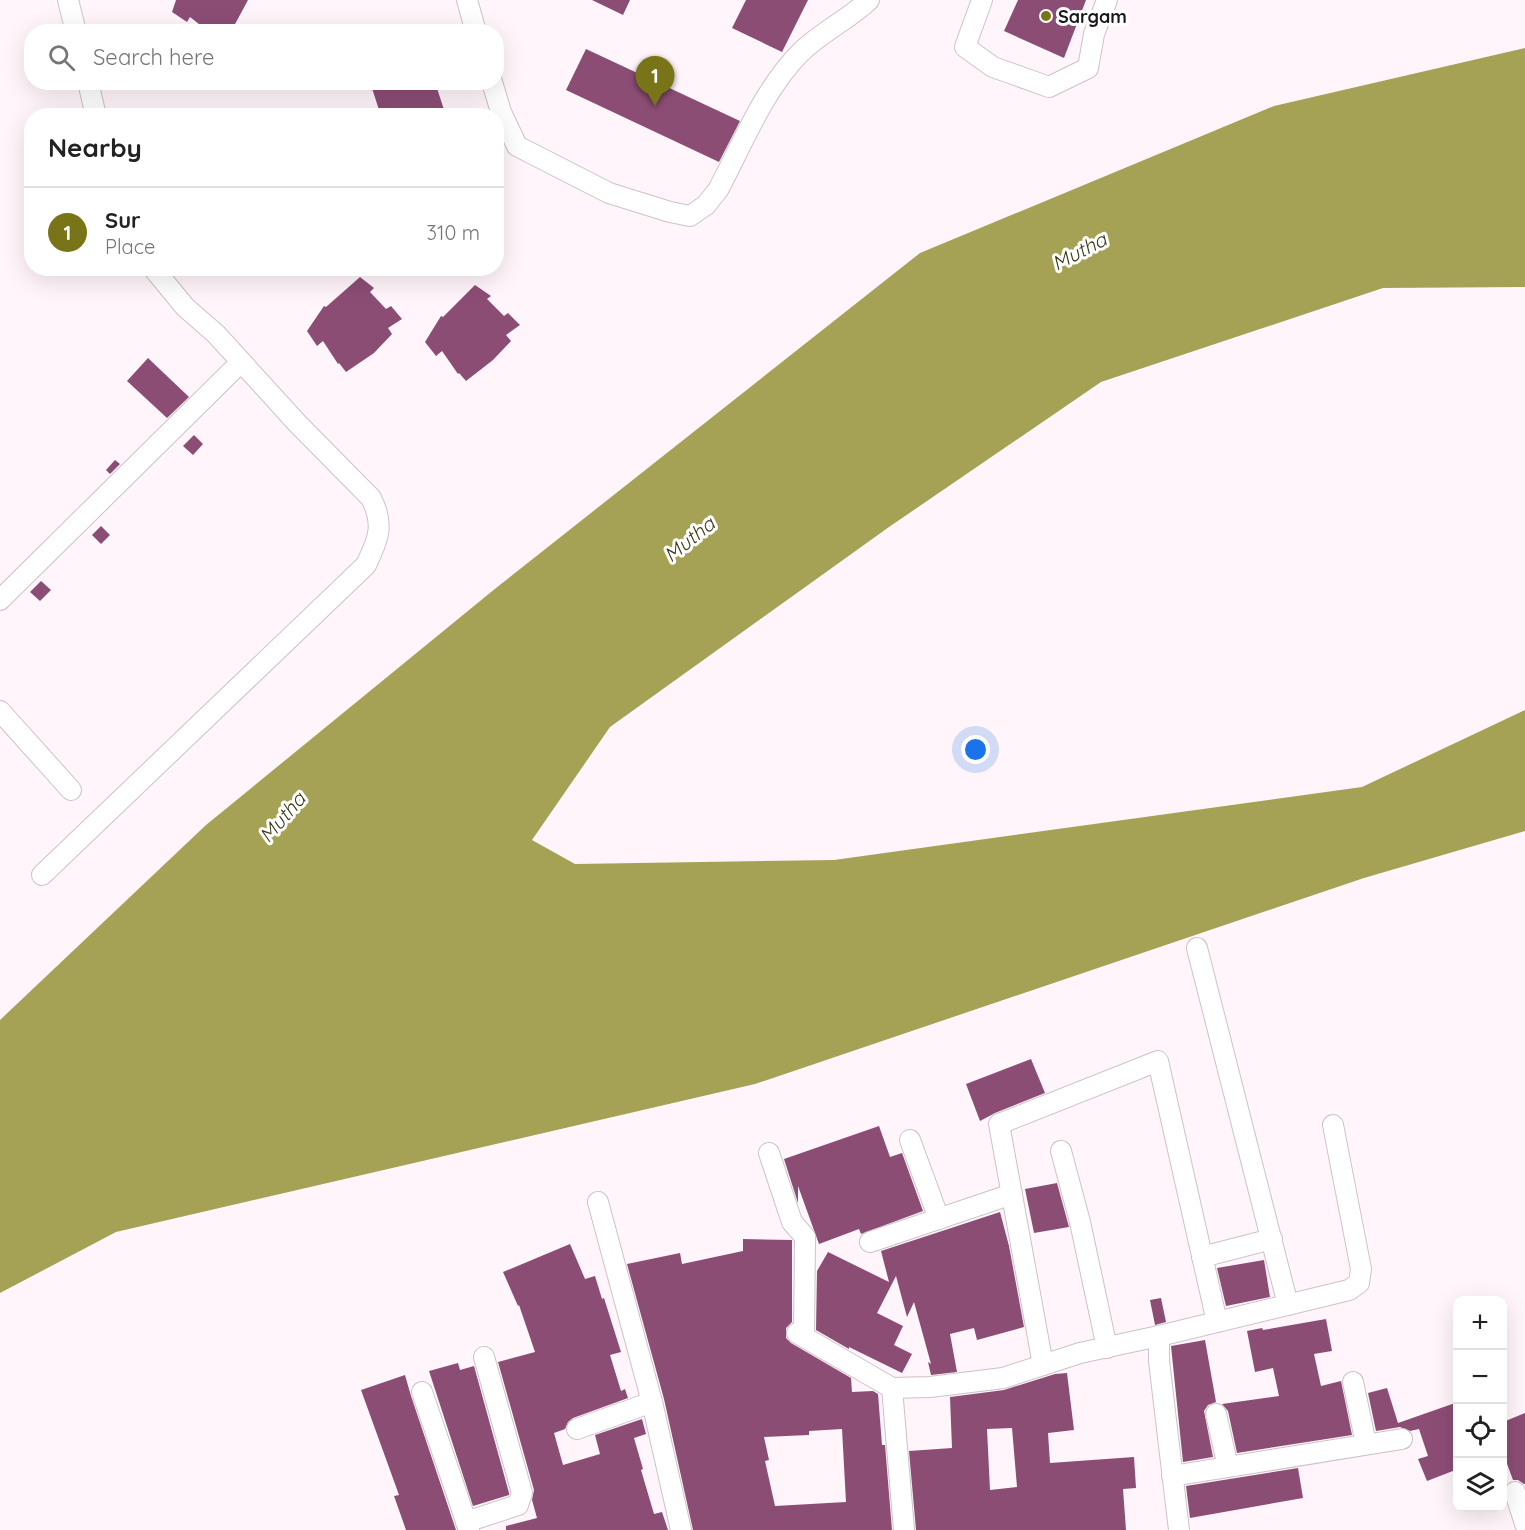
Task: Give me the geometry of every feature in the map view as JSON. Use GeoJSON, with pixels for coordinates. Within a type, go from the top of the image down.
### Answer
{"type":"FeatureCollection","features":[{"type":"Feature","properties":{"kind":"street"},"geometry":{"type":"LineString","coordinates":[[68,0],[74,24]]}},
{"type":"Feature","properties":{"kind":"street"},"geometry":{"type":"LineString","coordinates":[[467,0],[474,24]]}},
{"type":"Feature","properties":{"kind":"street"},"geometry":{"type":"LineString","coordinates":[[504,118],[517,146],[609,193],[690,216],[706,205],[718,190],[772,87],[799,53],[822,33],[869,0]]}},
{"type":"Feature","properties":{"kind":"street"},"geometry":{"type":"LineString","coordinates":[[982,0],[965,46],[993,67],[1049,87],[1088,68],[1094,34],[1107,0]]}},
{"type":"Feature","properties":{"kind":"street"},"geometry":{"type":"LineString","coordinates":[[90,90],[94,108]]}},
{"type":"Feature","properties":{"kind":"street"},"geometry":{"type":"LineString","coordinates":[[494,90],[500,108]]}},
{"type":"Feature","properties":{"kind":"street"},"geometry":{"type":"LineString","coordinates":[[42,875],[366,565],[376,545],[380,527],[377,510],[371,498],[297,423],[216,334],[185,307],[160,276]]}},
{"type":"Feature","properties":{"kind":"street"},"geometry":{"type":"LineString","coordinates":[[0,600],[241,362]]}},
{"type":"Feature","properties":{"kind":"street"},"geometry":{"type":"LineString","coordinates":[[0,711],[71,790]]}},
{"type":"Feature","properties":{"kind":"street"},"geometry":{"type":"LineString","coordinates":[[1197,948],[1288,1305]]}},
{"type":"Feature","properties":{"kind":"street"},"geometry":{"type":"LineString","coordinates":[[1043,1365],[999,1124],[1158,1061],[1217,1322]]}},
{"type":"Feature","properties":{"kind":"street"},"geometry":{"type":"LineString","coordinates":[[769,1153],[792,1222],[805,1237],[800,1335],[892,1388],[930,1388],[1002,1378],[1080,1353],[1349,1290],[1359,1283],[1361,1269],[1333,1125]]}},
{"type":"Feature","properties":{"kind":"street"},"geometry":{"type":"LineString","coordinates":[[910,1140],[939,1219]]}},
{"type":"Feature","properties":{"kind":"street"},"geometry":{"type":"LineString","coordinates":[[1061,1151],[1080,1222],[1107,1348]]}},
{"type":"Feature","properties":{"kind":"street"},"geometry":{"type":"LineString","coordinates":[[870,1242],[1012,1194]]}},
{"type":"Feature","properties":{"kind":"street"},"geometry":{"type":"LineString","coordinates":[[598,1202],[652,1402],[681,1530]]}},
{"type":"Feature","properties":{"kind":"street"},"geometry":{"type":"LineString","coordinates":[[1202,1257],[1272,1239]]}},
{"type":"Feature","properties":{"kind":"street"},"geometry":{"type":"LineString","coordinates":[[1159,1336],[1159,1361],[1179,1530]]}},
{"type":"Feature","properties":{"kind":"street"},"geometry":{"type":"LineString","coordinates":[[422,1392],[467,1526],[518,1505],[522,1493],[484,1357]]}},
{"type":"Feature","properties":{"kind":"street"},"geometry":{"type":"LineString","coordinates":[[1353,1382],[1366,1444]]}},
{"type":"Feature","properties":{"kind":"street"},"geometry":{"type":"LineString","coordinates":[[892,1388],[904,1530]]}},
{"type":"Feature","properties":{"kind":"street"},"geometry":{"type":"LineString","coordinates":[[577,1429],[652,1402]]}},
{"type":"Feature","properties":{"kind":"street"},"geometry":{"type":"LineString","coordinates":[[1216,1414],[1228,1467]]}},
{"type":"Feature","properties":{"kind":"street"},"geometry":{"type":"LineString","coordinates":[[1172,1476],[1402,1438]]}},
{"type":"Feature","properties":{"kind":"street"},"geometry":{"type":"LineString","coordinates":[[1515,1492],[1525,1524]]}},
{"type":"Feature","properties":{"kind":"water","name":"Mutha"},"geometry":{"type":"Polygon","coordinates":[[[1525,48],[1525,287],[1383,288],[1101,382],[889,527],[610,727],[532,840],[575,864],[834,860],[1362,787],[1525,710],[1525,831],[1364,878],[755,1084],[116,1232],[0,1293],[0,1020],[206,825],[496,588],[920,253],[1274,106],[1525,48]]]}},
{"type":"Feature","properties":{"kind":"building"},"geometry":{"type":"Polygon","coordinates":[[[176,0],[248,0],[235,24],[199,24],[190,17],[187,22],[172,12],[176,0]]]}},
{"type":"Feature","properties":{"kind":"building"},"geometry":{"type":"Polygon","coordinates":[[[592,0],[630,0],[623,15],[592,0]]]}},
{"type":"Feature","properties":{"kind":"building"},"geometry":{"type":"Polygon","coordinates":[[[746,0],[808,0],[782,52],[732,28],[746,0]]]}},
{"type":"Feature","properties":{"kind":"building","name":"Sargam"},"geometry":{"type":"Polygon","coordinates":[[[1018,0],[1086,0],[1064,58],[1004,31],[1018,0]]]}},
{"type":"Feature","properties":{"kind":"building"},"geometry":{"type":"Polygon","coordinates":[[[586,49],[740,121],[719,162],[566,90],[586,49]]]}},
{"type":"Feature","properties":{"kind":"building"},"geometry":{"type":"Polygon","coordinates":[[[373,90],[438,90],[443,108],[378,108],[373,90]]]}},
{"type":"Feature","properties":{"kind":"building"},"geometry":{"type":"Polygon","coordinates":[[[360,277],[374,288],[370,292],[386,309],[391,306],[402,319],[388,328],[392,334],[374,353],[346,372],[323,341],[317,346],[307,331],[324,306],[326,307],[360,277]]]}},
{"type":"Feature","properties":{"kind":"building"},"geometry":{"type":"Polygon","coordinates":[[[475,285],[491,296],[487,299],[504,316],[508,313],[520,325],[506,335],[511,341],[493,360],[466,381],[458,374],[442,351],[436,356],[425,342],[441,316],[443,317],[475,285]]]}},
{"type":"Feature","properties":{"kind":"building"},"geometry":{"type":"Polygon","coordinates":[[[148,358],[189,397],[167,418],[127,381],[148,358]]]}},
{"type":"Feature","properties":{"kind":"building"},"geometry":{"type":"Polygon","coordinates":[[[194,435],[203,444],[193,455],[183,446],[194,435]]]}},
{"type":"Feature","properties":{"kind":"building"},"geometry":{"type":"Polygon","coordinates":[[[115,460],[120,464],[110,474],[106,470],[115,460]]]}},
{"type":"Feature","properties":{"kind":"building"},"geometry":{"type":"Polygon","coordinates":[[[101,526],[110,535],[101,544],[92,535],[101,526]]]}},
{"type":"Feature","properties":{"kind":"building"},"geometry":{"type":"Polygon","coordinates":[[[41,581],[51,590],[40,601],[30,592],[41,581]]]}},
{"type":"Feature","properties":{"kind":"building"},"geometry":{"type":"Polygon","coordinates":[[[1031,1059],[1045,1093],[980,1121],[966,1084],[1031,1059]]]}},
{"type":"Feature","properties":{"kind":"building"},"geometry":{"type":"Polygon","coordinates":[[[879,1126],[890,1157],[902,1153],[923,1211],[861,1234],[859,1229],[819,1244],[798,1186],[798,1203],[784,1159],[879,1126]]]}},
{"type":"Feature","properties":{"kind":"building"},"geometry":{"type":"Polygon","coordinates":[[[1057,1183],[1069,1227],[1034,1233],[1025,1189],[1057,1183]]]}},
{"type":"Feature","properties":{"kind":"building"},"geometry":{"type":"Polygon","coordinates":[[[1000,1212],[1009,1246],[1024,1327],[977,1340],[974,1328],[950,1334],[957,1372],[931,1375],[928,1362],[931,1364],[914,1302],[907,1317],[896,1276],[877,1313],[903,1326],[894,1345],[912,1354],[902,1373],[849,1347],[849,1349],[816,1330],[817,1271],[828,1252],[889,1282],[881,1251],[1000,1212]]]}},
{"type":"Feature","properties":{"kind":"building"},"geometry":{"type":"Polygon","coordinates":[[[743,1239],[792,1240],[792,1322],[786,1328],[786,1338],[851,1378],[852,1392],[873,1391],[878,1394],[892,1530],[693,1530],[664,1399],[627,1264],[680,1253],[682,1264],[743,1251],[743,1239]],[[842,1429],[809,1431],[809,1435],[764,1437],[769,1460],[765,1461],[775,1506],[846,1502],[842,1429]]]}},
{"type":"Feature","properties":{"kind":"building"},"geometry":{"type":"Polygon","coordinates":[[[570,1244],[585,1279],[595,1276],[602,1299],[604,1298],[621,1352],[610,1355],[621,1391],[625,1389],[628,1398],[573,1418],[565,1429],[554,1433],[563,1465],[600,1454],[595,1435],[642,1419],[646,1434],[634,1438],[643,1469],[641,1470],[654,1514],[662,1512],[668,1530],[506,1530],[506,1526],[537,1518],[532,1500],[534,1490],[498,1362],[535,1352],[519,1305],[503,1272],[570,1244]]]}},
{"type":"Feature","properties":{"kind":"building"},"geometry":{"type":"Polygon","coordinates":[[[1264,1260],[1270,1297],[1226,1306],[1217,1268],[1264,1260]]]}},
{"type":"Feature","properties":{"kind":"building"},"geometry":{"type":"Polygon","coordinates":[[[1161,1298],[1166,1322],[1155,1325],[1150,1300],[1161,1298]]]}},
{"type":"Feature","properties":{"kind":"building"},"geometry":{"type":"Polygon","coordinates":[[[1326,1319],[1332,1351],[1314,1354],[1321,1386],[1341,1381],[1352,1435],[1237,1453],[1228,1411],[1222,1404],[1279,1396],[1273,1368],[1255,1372],[1247,1331],[1326,1319]]]}},
{"type":"Feature","properties":{"kind":"building"},"geometry":{"type":"Polygon","coordinates":[[[1205,1340],[1216,1402],[1208,1405],[1204,1411],[1213,1457],[1183,1462],[1171,1346],[1205,1340]]]}},
{"type":"Feature","properties":{"kind":"building"},"geometry":{"type":"Polygon","coordinates":[[[458,1363],[460,1370],[474,1366],[509,1493],[509,1495],[473,1506],[429,1371],[458,1363]]]}},
{"type":"Feature","properties":{"kind":"building"},"geometry":{"type":"Polygon","coordinates":[[[1067,1373],[1074,1430],[1048,1433],[1050,1463],[1134,1457],[1136,1488],[1123,1489],[1126,1530],[916,1530],[909,1451],[952,1448],[950,1397],[1004,1390],[1055,1374],[1067,1373]],[[1012,1428],[987,1429],[990,1490],[1017,1487],[1012,1428]]]}},
{"type":"Feature","properties":{"kind":"building"},"geometry":{"type":"Polygon","coordinates":[[[405,1375],[456,1530],[406,1530],[394,1496],[399,1495],[361,1390],[405,1375]]]}},
{"type":"Feature","properties":{"kind":"building"},"geometry":{"type":"Polygon","coordinates":[[[1387,1388],[1398,1423],[1453,1404],[1453,1471],[1427,1481],[1418,1459],[1428,1456],[1419,1429],[1410,1431],[1400,1427],[1376,1431],[1368,1393],[1387,1388]]]}},
{"type":"Feature","properties":{"kind":"building"},"geometry":{"type":"Polygon","coordinates":[[[1525,1413],[1525,1484],[1513,1480],[1507,1464],[1507,1420],[1525,1413]]]}},
{"type":"Feature","properties":{"kind":"building"},"geometry":{"type":"Polygon","coordinates":[[[1298,1468],[1303,1498],[1190,1518],[1186,1486],[1298,1468]]]}},
{"type":"Feature","properties":{"kind":"place","name":"Sargam"},"geometry":{"type":"Point","coordinates":[1046,16]}},
{"type":"Feature","properties":{"kind":"place","name":"Sur"},"geometry":{"type":"Point","coordinates":[655,106]}}]}
